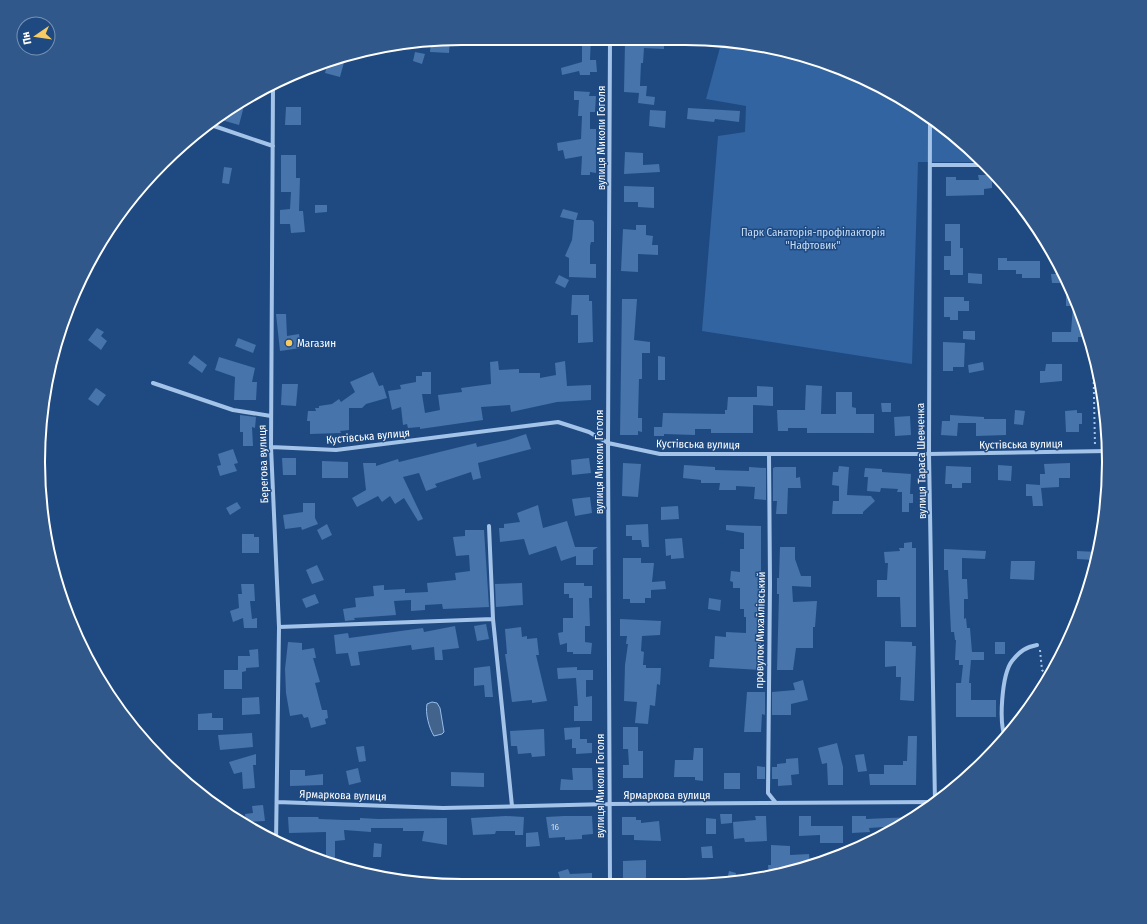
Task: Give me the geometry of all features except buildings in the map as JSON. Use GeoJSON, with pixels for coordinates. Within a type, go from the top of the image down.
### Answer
{"type":"FeatureCollection","features":[{"type":"Feature","properties":{"kind":"street","name":"вулиця Миколи Гоголя"},"geometry":{"type":"LineString","coordinates":[[610,45],[608,443],[610,879]]}},
{"type":"Feature","properties":{"kind":"street","name":"Берегова вулиця"},"geometry":{"type":"LineString","coordinates":[[273,91],[271,447],[279,628],[276,835]]}},
{"type":"Feature","properties":{"kind":"street","name":"вулиця Тараса Шевченка"},"geometry":{"type":"LineString","coordinates":[[930,124],[929,454],[936,795]]}},
{"type":"Feature","properties":{"kind":"street"},"geometry":{"type":"LineString","coordinates":[[215,126],[273,146]]}},
{"type":"Feature","properties":{"kind":"street"},"geometry":{"type":"LineString","coordinates":[[930,165],[978,165]]}},
{"type":"Feature","properties":{"kind":"street"},"geometry":{"type":"LineString","coordinates":[[153,383],[233,410],[271,416]]}},
{"type":"Feature","properties":{"kind":"street","name":"Кустівська вулиця"},"geometry":{"type":"LineString","coordinates":[[271,447],[336,450],[558,422],[589,432],[608,443],[660,454],[929,454],[1102,451]]}},
{"type":"Feature","properties":{"kind":"street","name":"провулок Михайлівський"},"geometry":{"type":"LineString","coordinates":[[769,454],[770,584],[768,793],[776,803]]}},
{"type":"Feature","properties":{"kind":"street"},"geometry":{"type":"LineString","coordinates":[[489,526],[493,619],[512,806]]}},
{"type":"Feature","properties":{"kind":"street"},"geometry":{"type":"LineString","coordinates":[[279,628],[493,619]]}},
{"type":"Feature","properties":{"kind":"street"},"geometry":{"type":"LineString","coordinates":[[1003,732],[1002,710],[1006,680],[1011,662],[1025,647],[1037,645]]}},
{"type":"Feature","properties":{"kind":"street","name":"Ярмаркова вулиця"},"geometry":{"type":"LineString","coordinates":[[277,802],[443,808],[609,804],[927,802]]}},
{"type":"Feature","properties":{"kind":"path"},"geometry":{"type":"LineString","coordinates":[[1094,379],[1095,452]]}},
{"type":"Feature","properties":{"kind":"path"},"geometry":{"type":"LineString","coordinates":[[1037,645],[1041,652],[1042,670],[1044,673]]}},
{"type":"Feature","properties":{"kind":"green space","name":"Парк Санаторія-профілакторія \"Нафтовик\""},"geometry":{"type":"Polygon","coordinates":[[[720,47],[766,53],[793,59],[845,77],[894,101],[939,131],[975,162],[918,162],[912,364],[702,331],[718,136],[745,132],[746,106],[706,99],[720,47]]]}},
{"type":"Feature","properties":{"kind":"shaded area"},"geometry":{"type":"Polygon","coordinates":[[[432,702],[437,703],[440,708],[444,732],[434,736],[427,716],[427,704],[432,702]]]}},
{"type":"Feature","properties":{"kind":"place","name":"Магазин"},"geometry":{"type":"Point","coordinates":[289,343]}}]}
